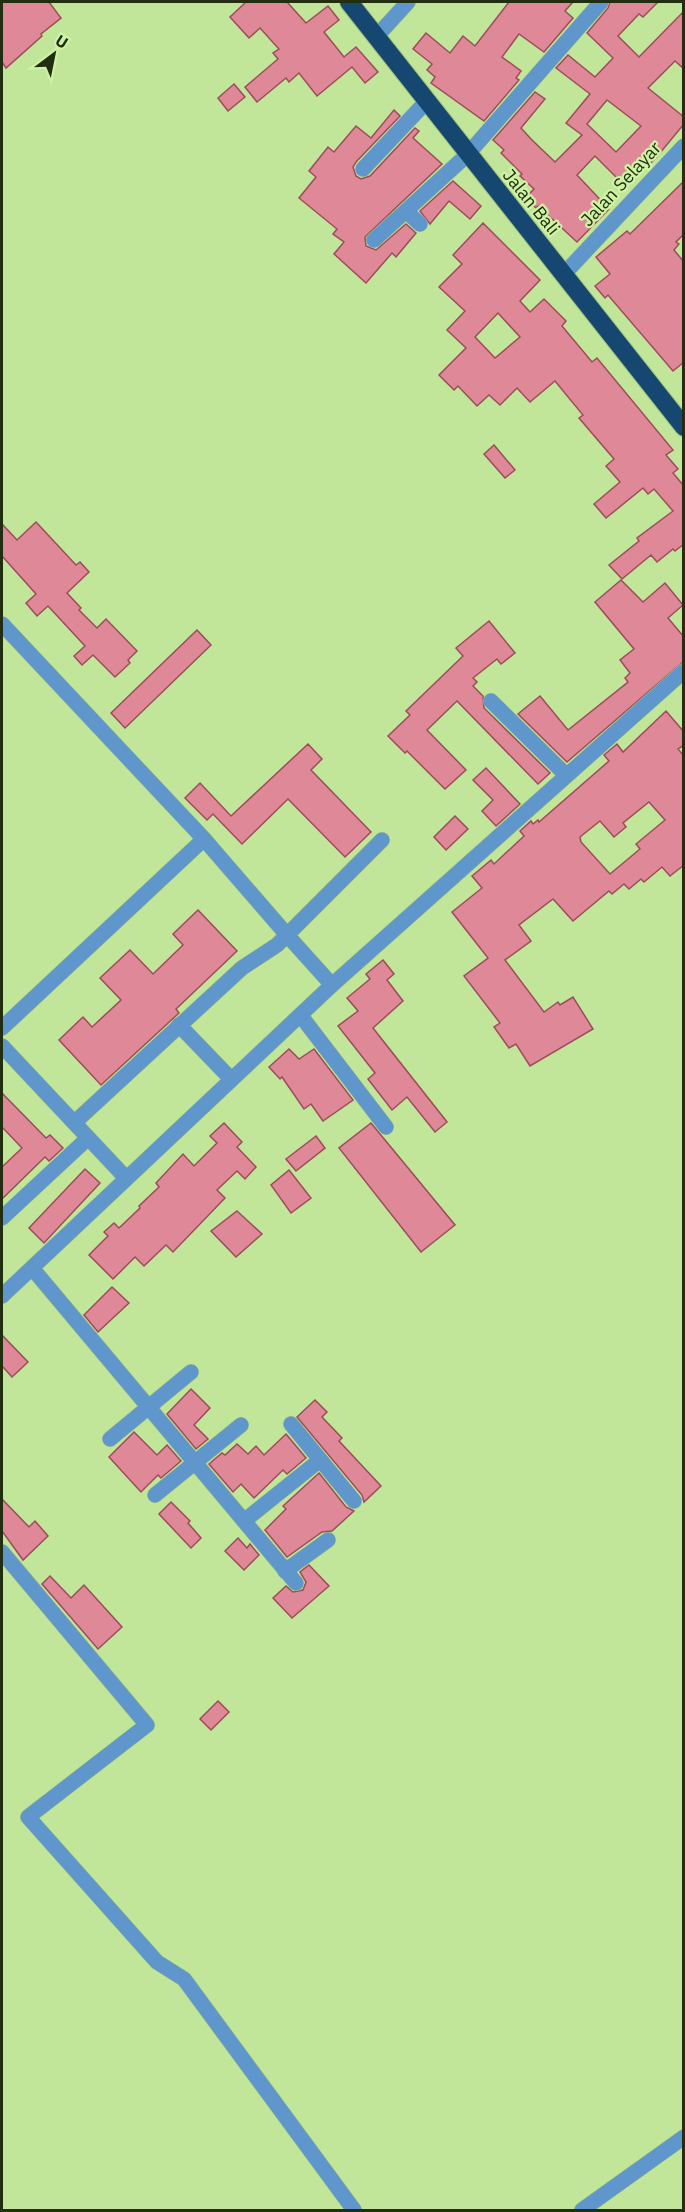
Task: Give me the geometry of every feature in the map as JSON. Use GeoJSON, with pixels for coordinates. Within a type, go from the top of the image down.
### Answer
{"type":"FeatureCollection","features":[{"type":"Feature","properties":{"kind":"highway","name":"Jalan Bali"},"geometry":{"type":"LineString","coordinates":[[349,2],[467,155],[684,427]]}},
{"type":"Feature","properties":{"kind":"street"},"geometry":{"type":"LineString","coordinates":[[376,37],[408,2]]}},
{"type":"Feature","properties":{"kind":"street"},"geometry":{"type":"LineString","coordinates":[[374,240],[467,155],[601,2]]}},
{"type":"Feature","properties":{"kind":"street"},"geometry":{"type":"LineString","coordinates":[[363,169],[426,102]]}},
{"type":"Feature","properties":{"kind":"street","name":"Jalan Selayar"},"geometry":{"type":"LineString","coordinates":[[563,275],[684,146]]}},
{"type":"Feature","properties":{"kind":"street"},"geometry":{"type":"LineString","coordinates":[[406,211],[420,224]]}},
{"type":"Feature","properties":{"kind":"street"},"geometry":{"type":"LineString","coordinates":[[2,624],[204,839],[332,985]]}},
{"type":"Feature","properties":{"kind":"street"},"geometry":{"type":"LineString","coordinates":[[2,1296],[332,985],[684,671]]}},
{"type":"Feature","properties":{"kind":"street"},"geometry":{"type":"LineString","coordinates":[[491,701],[566,775]]}},
{"type":"Feature","properties":{"kind":"street"},"geometry":{"type":"LineString","coordinates":[[2,1028],[204,839]]}},
{"type":"Feature","properties":{"kind":"street"},"geometry":{"type":"LineString","coordinates":[[75,1122],[242,968],[277,945],[382,840]]}},
{"type":"Feature","properties":{"kind":"street"},"geometry":{"type":"LineString","coordinates":[[301,1016],[386,1127]]}},
{"type":"Feature","properties":{"kind":"street"},"geometry":{"type":"LineString","coordinates":[[179,1025],[231,1079]]}},
{"type":"Feature","properties":{"kind":"street"},"geometry":{"type":"LineString","coordinates":[[2,1046],[126,1178]]}},
{"type":"Feature","properties":{"kind":"street"},"geometry":{"type":"LineString","coordinates":[[2,1218],[87,1139]]}},
{"type":"Feature","properties":{"kind":"street"},"geometry":{"type":"LineString","coordinates":[[32,1268],[296,1583]]}},
{"type":"Feature","properties":{"kind":"street"},"geometry":{"type":"LineString","coordinates":[[110,1439],[191,1371]]}},
{"type":"Feature","properties":{"kind":"street"},"geometry":{"type":"LineString","coordinates":[[291,1424],[354,1501]]}},
{"type":"Feature","properties":{"kind":"street"},"geometry":{"type":"LineString","coordinates":[[155,1495],[241,1425]]}},
{"type":"Feature","properties":{"kind":"street"},"geometry":{"type":"LineString","coordinates":[[243,1521],[320,1460]]}},
{"type":"Feature","properties":{"kind":"street"},"geometry":{"type":"LineString","coordinates":[[285,1571],[328,1540]]}},
{"type":"Feature","properties":{"kind":"street"},"geometry":{"type":"LineString","coordinates":[[2,1552],[147,1725],[28,1817],[157,1962],[184,1979],[354,2211]]}},
{"type":"Feature","properties":{"kind":"street"},"geometry":{"type":"LineString","coordinates":[[582,2211],[600,2206],[684,2137]]}},
{"type":"Feature","properties":{"kind":"building"},"geometry":{"type":"Polygon","coordinates":[[[2,2],[49,2],[61,18],[6,68],[2,62],[2,2]]]}},
{"type":"Feature","properties":{"kind":"building"},"geometry":{"type":"Polygon","coordinates":[[[246,2],[287,2],[306,23],[328,6],[339,20],[324,32],[344,57],[356,47],[378,72],[365,83],[352,67],[317,96],[299,73],[289,82],[286,78],[257,102],[245,87],[278,59],[273,53],[279,49],[260,28],[249,38],[230,17],[246,2]]]}},
{"type":"Feature","properties":{"kind":"building"},"geometry":{"type":"Polygon","coordinates":[[[509,2],[573,2],[565,11],[573,18],[544,52],[519,34],[502,57],[521,71],[516,78],[519,80],[484,121],[431,83],[435,77],[427,70],[432,64],[413,49],[426,33],[450,53],[463,36],[475,46],[509,2]]]}},
{"type":"Feature","properties":{"kind":"building"},"geometry":{"type":"Polygon","coordinates":[[[610,2],[658,2],[643,17],[639,14],[618,36],[639,57],[684,11],[684,69],[675,61],[648,88],[684,117],[684,124],[655,159],[625,186],[595,156],[577,175],[609,209],[577,242],[538,206],[536,208],[525,198],[534,189],[520,176],[522,174],[501,153],[504,150],[493,140],[535,92],[545,99],[521,128],[555,162],[582,135],[566,123],[590,94],[556,68],[568,55],[595,77],[613,58],[587,33],[608,8],[610,2]],[[607,100],[587,124],[616,152],[641,126],[607,100]]]}},
{"type":"Feature","properties":{"kind":"building"},"geometry":{"type":"Polygon","coordinates":[[[234,84],[245,97],[228,111],[218,98],[234,84]]]}},
{"type":"Feature","properties":{"kind":"building"},"geometry":{"type":"Polygon","coordinates":[[[394,110],[400,116],[356,162],[353,167],[356,176],[361,179],[370,176],[415,128],[419,131],[413,138],[442,164],[365,237],[366,246],[376,250],[406,224],[416,233],[396,257],[392,253],[366,283],[334,254],[344,242],[333,234],[337,229],[299,198],[316,177],[309,171],[328,147],[334,152],[356,126],[371,138],[394,110]]]}},
{"type":"Feature","properties":{"kind":"building"},"geometry":{"type":"Polygon","coordinates":[[[453,181],[481,206],[470,219],[449,201],[430,224],[420,211],[453,181]]]}},
{"type":"Feature","properties":{"kind":"building"},"geometry":{"type":"Polygon","coordinates":[[[684,181],[684,234],[676,242],[679,244],[674,250],[684,262],[684,362],[673,371],[608,295],[605,298],[595,286],[610,274],[596,257],[627,231],[630,234],[684,181]]]}},
{"type":"Feature","properties":{"kind":"building"},"geometry":{"type":"Polygon","coordinates":[[[483,223],[540,280],[520,301],[530,312],[544,299],[566,321],[562,326],[592,362],[597,358],[673,450],[666,455],[678,469],[673,473],[684,486],[684,544],[675,551],[673,549],[657,562],[651,555],[622,579],[609,565],[639,541],[637,538],[673,511],[654,489],[648,494],[643,488],[606,518],[594,504],[620,482],[606,466],[614,459],[579,418],[583,415],[555,381],[530,402],[517,388],[500,405],[489,395],[477,406],[458,386],[454,390],[439,375],[466,348],[447,330],[465,311],[439,287],[462,264],[453,255],[483,223]],[[498,313],[475,337],[495,358],[520,337],[498,313]]]}},
{"type":"Feature","properties":{"kind":"building"},"geometry":{"type":"Polygon","coordinates":[[[494,445],[515,470],[505,478],[484,454],[494,445]]]}},
{"type":"Feature","properties":{"kind":"building"},"geometry":{"type":"Polygon","coordinates":[[[36,522],[76,565],[80,562],[89,572],[67,593],[81,608],[79,610],[97,628],[106,619],[137,651],[128,660],[130,663],[115,677],[93,655],[82,665],[74,656],[85,646],[48,606],[37,616],[26,603],[36,594],[2,556],[2,524],[17,540],[36,522]]]}},
{"type":"Feature","properties":{"kind":"building"},"geometry":{"type":"Polygon","coordinates":[[[621,580],[643,602],[665,583],[683,605],[668,618],[684,637],[684,661],[567,762],[518,714],[540,696],[568,730],[628,682],[625,678],[630,673],[620,660],[634,649],[595,602],[621,580]]]}},
{"type":"Feature","properties":{"kind":"building"},"geometry":{"type":"Polygon","coordinates":[[[489,621],[515,653],[501,664],[497,659],[473,678],[477,682],[473,686],[483,696],[484,708],[550,773],[538,784],[457,701],[427,730],[466,770],[445,789],[407,751],[405,753],[388,736],[410,715],[406,711],[463,656],[456,648],[489,621]]]}},
{"type":"Feature","properties":{"kind":"building"},"geometry":{"type":"Polygon","coordinates":[[[197,630],[211,645],[125,728],[111,713],[197,630]]]}},
{"type":"Feature","properties":{"kind":"building"},"geometry":{"type":"Polygon","coordinates":[[[666,711],[684,732],[684,745],[678,749],[684,756],[684,865],[670,876],[662,867],[644,882],[641,879],[629,889],[624,884],[612,894],[609,891],[573,921],[553,899],[519,925],[531,941],[505,960],[544,1012],[558,1002],[560,1005],[573,997],[593,1029],[530,1066],[516,1044],[509,1048],[494,1027],[500,1023],[464,976],[488,958],[452,912],[482,888],[472,876],[491,860],[494,864],[524,836],[520,831],[531,821],[533,824],[538,820],[539,822],[609,761],[604,755],[617,744],[623,752],[666,711]],[[649,802],[623,823],[626,827],[614,837],[600,821],[580,837],[581,842],[610,874],[640,849],[636,844],[665,820],[649,802]]]}},
{"type":"Feature","properties":{"kind":"building"},"geometry":{"type":"Polygon","coordinates":[[[308,744],[322,759],[311,770],[371,832],[345,857],[288,799],[242,844],[213,814],[207,820],[185,798],[200,783],[231,816],[308,744]]]}},
{"type":"Feature","properties":{"kind":"building"},"geometry":{"type":"Polygon","coordinates":[[[486,768],[520,804],[496,826],[482,811],[493,800],[473,780],[486,768]]]}},
{"type":"Feature","properties":{"kind":"building"},"geometry":{"type":"Polygon","coordinates":[[[455,816],[468,829],[446,850],[434,837],[455,816]]]}},
{"type":"Feature","properties":{"kind":"building"},"geometry":{"type":"Polygon","coordinates":[[[198,910],[237,951],[176,1009],[179,1013],[101,1085],[59,1040],[83,1017],[92,1027],[121,1000],[100,978],[130,950],[153,974],[183,945],[173,934],[198,910]]]}},
{"type":"Feature","properties":{"kind":"building"},"geometry":{"type":"Polygon","coordinates":[[[383,960],[394,974],[387,980],[403,1001],[373,1028],[447,1122],[435,1132],[407,1097],[392,1110],[368,1079],[375,1073],[338,1026],[358,1011],[347,998],[370,979],[366,974],[383,960]]]}},
{"type":"Feature","properties":{"kind":"building"},"geometry":{"type":"Polygon","coordinates":[[[289,1049],[299,1059],[314,1049],[353,1100],[323,1121],[311,1104],[304,1109],[282,1077],[280,1079],[269,1067],[289,1049]]]}},
{"type":"Feature","properties":{"kind":"building"},"geometry":{"type":"Polygon","coordinates":[[[2,1093],[46,1138],[50,1135],[63,1148],[49,1161],[45,1157],[2,1199],[2,1167],[22,1148],[2,1127],[2,1093]]]}},
{"type":"Feature","properties":{"kind":"building"},"geometry":{"type":"Polygon","coordinates":[[[224,1123],[242,1142],[237,1147],[256,1167],[245,1179],[237,1171],[217,1190],[225,1198],[173,1252],[166,1245],[144,1266],[135,1257],[113,1279],[89,1255],[108,1236],[104,1232],[114,1223],[119,1228],[140,1208],[139,1206],[159,1187],[156,1183],[183,1154],[194,1166],[217,1143],[210,1136],[224,1123]]]}},
{"type":"Feature","properties":{"kind":"building"},"geometry":{"type":"Polygon","coordinates":[[[371,1123],[455,1225],[421,1252],[339,1148],[371,1123]]]}},
{"type":"Feature","properties":{"kind":"building"},"geometry":{"type":"Polygon","coordinates":[[[316,1136],[325,1148],[296,1171],[286,1159],[316,1136]]]}},
{"type":"Feature","properties":{"kind":"building"},"geometry":{"type":"Polygon","coordinates":[[[85,1169],[100,1183],[44,1243],[29,1228],[85,1169]]]}},
{"type":"Feature","properties":{"kind":"building"},"geometry":{"type":"Polygon","coordinates":[[[289,1170],[311,1198],[291,1213],[271,1185],[289,1170]]]}},
{"type":"Feature","properties":{"kind":"building"},"geometry":{"type":"Polygon","coordinates":[[[237,1211],[262,1234],[236,1257],[211,1231],[237,1211]]]}},
{"type":"Feature","properties":{"kind":"building"},"geometry":{"type":"Polygon","coordinates":[[[112,1287],[129,1303],[98,1332],[84,1315],[112,1287]]]}},
{"type":"Feature","properties":{"kind":"building"},"geometry":{"type":"Polygon","coordinates":[[[2,1335],[28,1362],[12,1377],[2,1366],[2,1335]]]}},
{"type":"Feature","properties":{"kind":"building"},"geometry":{"type":"Polygon","coordinates":[[[191,1389],[210,1408],[194,1425],[208,1439],[196,1449],[167,1414],[191,1389]]]}},
{"type":"Feature","properties":{"kind":"building"},"geometry":{"type":"Polygon","coordinates":[[[315,1400],[327,1412],[322,1417],[342,1438],[339,1441],[381,1486],[364,1502],[362,1495],[297,1417],[315,1400]]]}},
{"type":"Feature","properties":{"kind":"building"},"geometry":{"type":"Polygon","coordinates":[[[134,1432],[157,1455],[167,1445],[181,1461],[161,1478],[158,1475],[141,1492],[109,1457],[134,1432]]]}},
{"type":"Feature","properties":{"kind":"building"},"geometry":{"type":"Polygon","coordinates":[[[286,1434],[306,1458],[287,1474],[283,1470],[254,1498],[241,1484],[233,1492],[209,1464],[222,1453],[225,1455],[237,1444],[248,1454],[256,1446],[264,1455],[286,1434]]]}},
{"type":"Feature","properties":{"kind":"building"},"geometry":{"type":"Polygon","coordinates":[[[319,1473],[346,1507],[354,1511],[332,1531],[322,1532],[287,1557],[265,1530],[286,1509],[283,1506],[319,1473]]]}},
{"type":"Feature","properties":{"kind":"building"},"geometry":{"type":"Polygon","coordinates":[[[2,1499],[29,1527],[35,1521],[48,1536],[23,1560],[2,1531],[2,1499]]]}},
{"type":"Feature","properties":{"kind":"building"},"geometry":{"type":"Polygon","coordinates":[[[171,1502],[190,1521],[188,1523],[201,1538],[191,1548],[159,1514],[171,1502]]]}},
{"type":"Feature","properties":{"kind":"building"},"geometry":{"type":"Polygon","coordinates":[[[238,1538],[247,1548],[250,1544],[259,1555],[244,1570],[225,1551],[238,1538]]]}},
{"type":"Feature","properties":{"kind":"building"},"geometry":{"type":"Polygon","coordinates":[[[309,1565],[329,1586],[292,1618],[273,1598],[286,1586],[293,1592],[303,1590],[306,1582],[300,1572],[309,1565]]]}},
{"type":"Feature","properties":{"kind":"building"},"geometry":{"type":"Polygon","coordinates":[[[50,1576],[71,1598],[84,1585],[122,1627],[98,1649],[42,1584],[50,1576]]]}},
{"type":"Feature","properties":{"kind":"building"},"geometry":{"type":"Polygon","coordinates":[[[218,1701],[229,1712],[211,1730],[200,1719],[218,1701]]]}}]}
